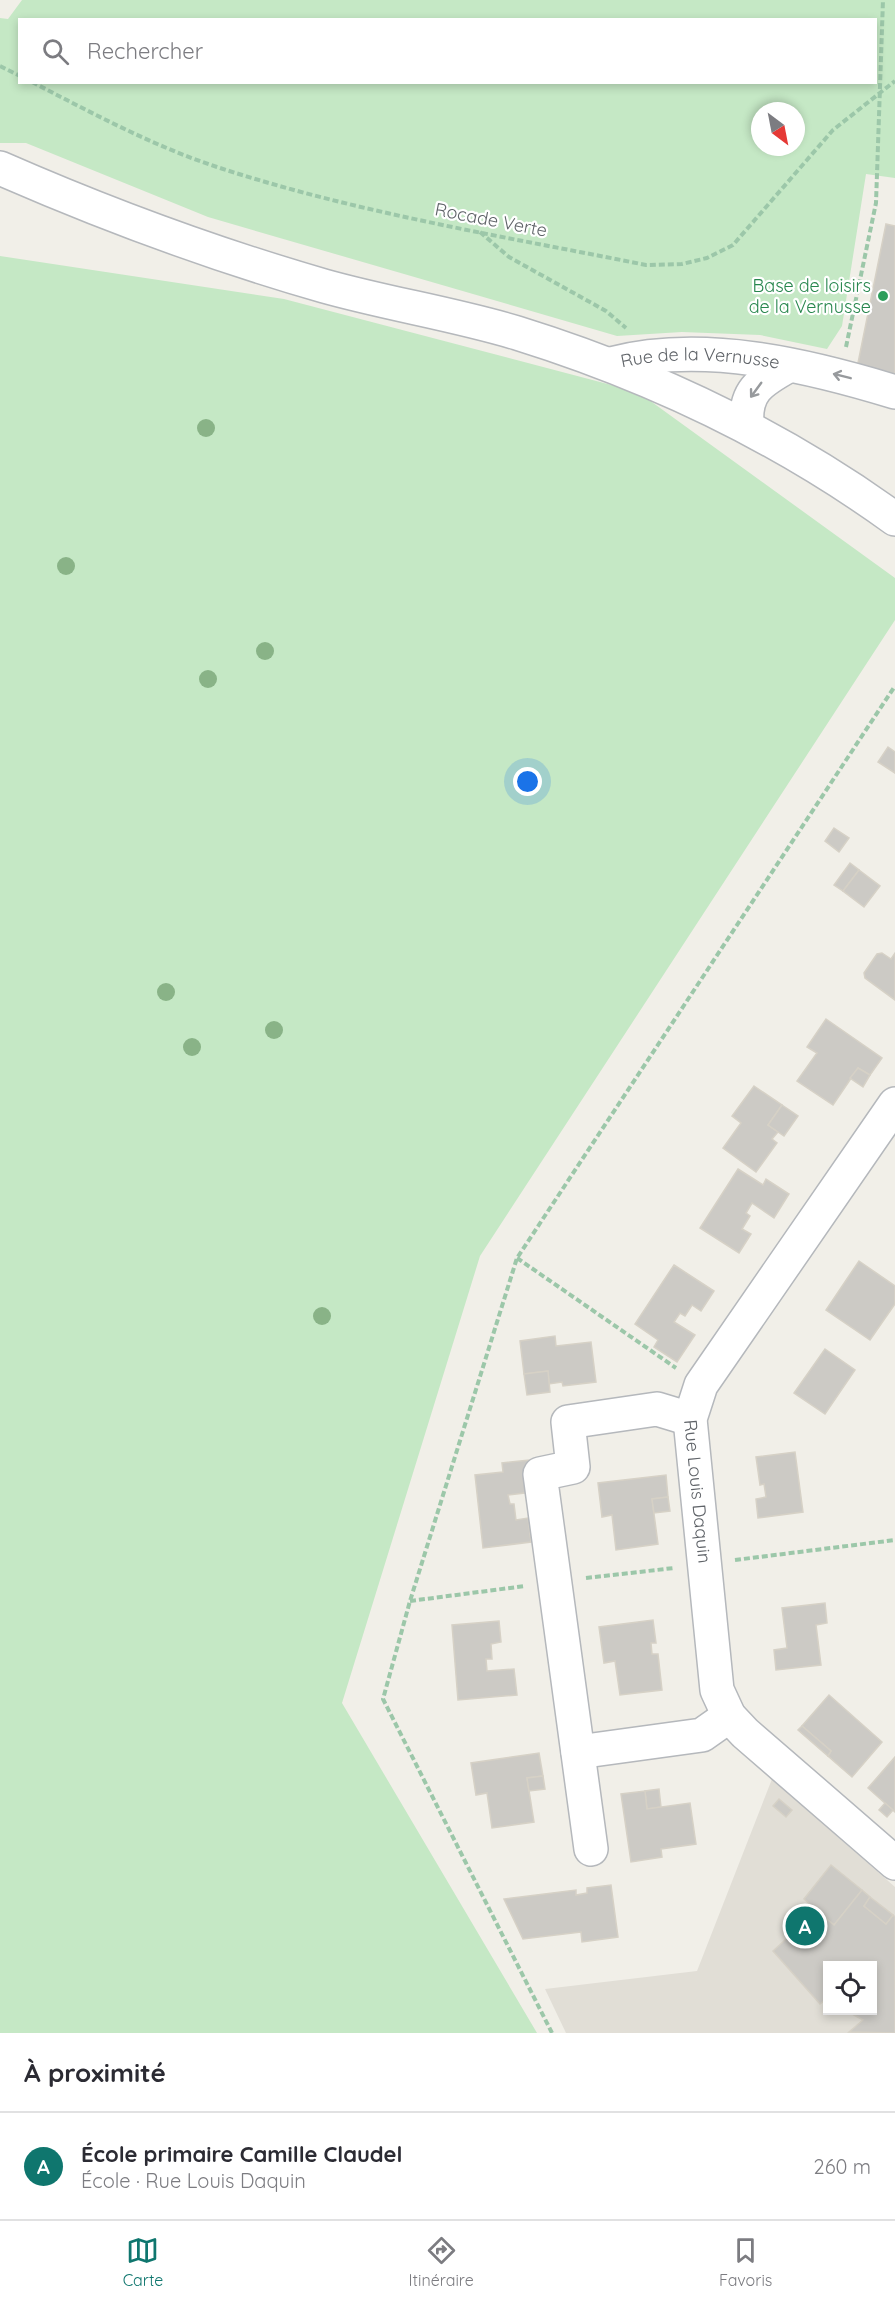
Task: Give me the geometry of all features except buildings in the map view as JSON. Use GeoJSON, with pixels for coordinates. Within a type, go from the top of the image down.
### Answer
{"type":"FeatureCollection","features":[{"type":"Feature","properties":{"kind":"street"},"geometry":{"type":"LineString","coordinates":[[0,168],[79,202],[218,253],[325,286],[514,332],[611,364],[747,426],[859,493],[895,519]]}},
{"type":"Feature","properties":{"kind":"street","name":"Rue de la Vernusse"},"geometry":{"type":"LineString","coordinates":[[611,364],[658,356],[756,357],[788,366],[842,376],[895,392]]}},
{"type":"Feature","properties":{"kind":"street","name":"Rue de la Vernusse"},"geometry":{"type":"LineString","coordinates":[[747,426],[746,408],[753,392],[764,379],[788,366]]}},
{"type":"Feature","properties":{"kind":"street","name":"Rue Louis Daquin"},"geometry":{"type":"LineString","coordinates":[[895,1104],[701,1385],[690,1419],[717,1690],[729,1716],[745,1733],[895,1863]]}},
{"type":"Feature","properties":{"kind":"street"},"geometry":{"type":"LineString","coordinates":[[591,1850],[540,1474],[573,1467],[568,1422],[657,1408],[690,1419]]}},
{"type":"Feature","properties":{"kind":"street"},"geometry":{"type":"LineString","coordinates":[[578,1752],[702,1735],[729,1716]]}},
{"type":"Feature","properties":{"kind":"path"},"geometry":{"type":"LineString","coordinates":[[842,376],[876,203],[883,0]]}},
{"type":"Feature","properties":{"kind":"path"},"geometry":{"type":"LineString","coordinates":[[0,66],[18,75]]}},
{"type":"Feature","properties":{"kind":"path","name":"Rocade Verte"},"geometry":{"type":"LineString","coordinates":[[36,84],[134,135],[217,167],[354,207],[646,265],[682,264],[707,258],[733,245],[832,130],[895,81]]}},
{"type":"Feature","properties":{"kind":"path"},"geometry":{"type":"LineString","coordinates":[[480,232],[509,257],[606,311],[658,356]]}},
{"type":"Feature","properties":{"kind":"path"},"geometry":{"type":"LineString","coordinates":[[552,2033],[383,1699],[410,1602],[517,1258],[895,686]]}},
{"type":"Feature","properties":{"kind":"path"},"geometry":{"type":"LineString","coordinates":[[517,1258],[701,1385]]}},
{"type":"Feature","properties":{"kind":"path"},"geometry":{"type":"LineString","coordinates":[[410,1602],[895,1540]]}},
{"type":"Feature","properties":{"kind":"shaded area"},"geometry":{"type":"Polygon","coordinates":[[[772,1779],[895,1887],[895,2033],[566,2033],[545,1989],[697,1971],[772,1779]]]}},
{"type":"Feature","properties":{"kind":"green space"},"geometry":{"type":"Polygon","coordinates":[[[22,0],[895,0],[895,178],[866,174],[842,326],[827,349],[760,335],[682,332],[617,336],[208,217],[26,143],[0,143],[0,18],[8,19],[22,0]]]}},
{"type":"Feature","properties":{"kind":"green space"},"geometry":{"type":"Polygon","coordinates":[[[0,256],[284,299],[638,392],[895,578],[895,620],[480,1256],[342,1703],[537,2033],[0,2033],[0,256]]]}},
{"type":"Feature","properties":{"kind":"place","name":"Base de loisirs de la Vernusse"},"geometry":{"type":"Point","coordinates":[883,296]}},
{"type":"Feature","properties":{"kind":"place","name":"École primaire Camille Claudel"},"geometry":{"type":"Point","coordinates":[805,1926]}}]}
